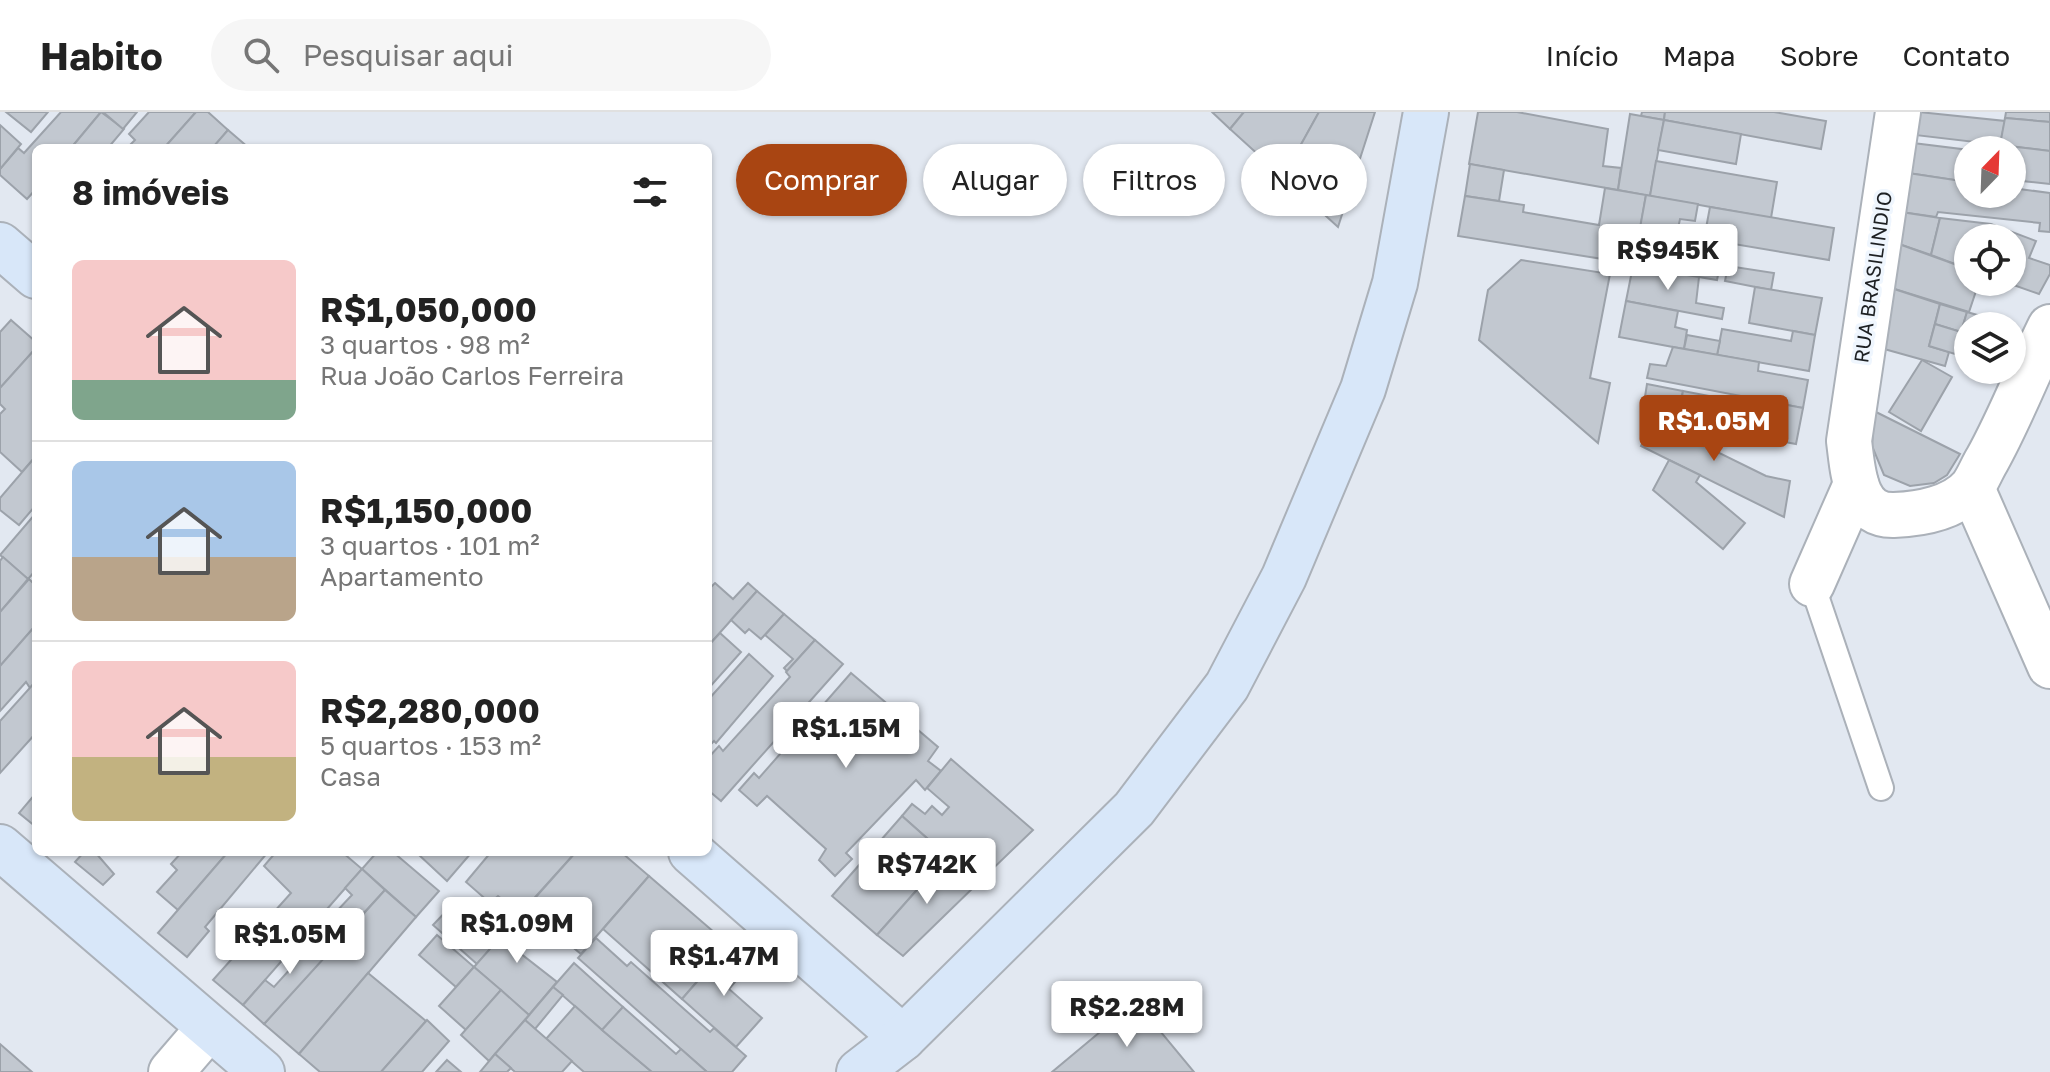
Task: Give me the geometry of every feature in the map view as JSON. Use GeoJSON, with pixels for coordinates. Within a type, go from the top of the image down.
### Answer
{"type":"FeatureCollection","features":[{"type":"Feature","properties":{"kind":"main road"},"geometry":{"type":"LineString","coordinates":[[859,1072],[903,1038],[1134,809],[1227,686],[1284,577],[1363,389],[1395,283],[1426,112]]}},
{"type":"Feature","properties":{"kind":"main road"},"geometry":{"type":"LineString","coordinates":[[0,245],[32,273]]}},
{"type":"Feature","properties":{"kind":"main road"},"geometry":{"type":"LineString","coordinates":[[0,847],[208,1029],[262,1072]]}},
{"type":"Feature","properties":{"kind":"main road"},"geometry":{"type":"LineString","coordinates":[[696,856],[903,1038]]}},
{"type":"Feature","properties":{"kind":"street","name":"RUA BRASILINDIO"},"geometry":{"type":"LineString","coordinates":[[1856,484],[1849,441],[1898,112]]}},
{"type":"Feature","properties":{"kind":"street"},"geometry":{"type":"LineString","coordinates":[[1856,484],[1861,498],[1870,509],[1888,515],[1935,509],[1972,488],[2002,434],[2050,327]]}},
{"type":"Feature","properties":{"kind":"street"},"geometry":{"type":"LineString","coordinates":[[1812,584],[1856,484]]}},
{"type":"Feature","properties":{"kind":"street"},"geometry":{"type":"LineString","coordinates":[[1972,488],[2050,666]]}},
{"type":"Feature","properties":{"kind":"street"},"geometry":{"type":"LineString","coordinates":[[171,1072],[208,1029]]}},
{"type":"Feature","properties":{"kind":"lane"},"geometry":{"type":"LineString","coordinates":[[1812,584],[1881,788]]}},
{"type":"Feature","properties":{"kind":"building"},"geometry":{"type":"Polygon","coordinates":[[[6,112],[48,112],[31,132],[6,112]]]}},
{"type":"Feature","properties":{"kind":"building"},"geometry":{"type":"Polygon","coordinates":[[[61,112],[101,112],[74,144],[32,144],[61,112]]]}},
{"type":"Feature","properties":{"kind":"building"},"geometry":{"type":"Polygon","coordinates":[[[101,112],[124,129],[111,144],[74,144],[101,112]]]}},
{"type":"Feature","properties":{"kind":"building"},"geometry":{"type":"Polygon","coordinates":[[[103,112],[137,112],[123,129],[103,112]]]}},
{"type":"Feature","properties":{"kind":"building"},"geometry":{"type":"Polygon","coordinates":[[[149,112],[196,112],[168,144],[131,144],[135,140],[129,134],[149,112]]]}},
{"type":"Feature","properties":{"kind":"building"},"geometry":{"type":"Polygon","coordinates":[[[196,112],[208,112],[228,130],[216,144],[168,144],[196,112]]]}},
{"type":"Feature","properties":{"kind":"building"},"geometry":{"type":"Polygon","coordinates":[[[1212,112],[1244,112],[1230,129],[1212,112]]]}},
{"type":"Feature","properties":{"kind":"building"},"geometry":{"type":"Polygon","coordinates":[[[1244,112],[1319,112],[1301,144],[1247,144],[1230,129],[1244,112]]]}},
{"type":"Feature","properties":{"kind":"building"},"geometry":{"type":"Polygon","coordinates":[[[1319,112],[1375,112],[1365,144],[1301,144],[1319,112]]]}},
{"type":"Feature","properties":{"kind":"building"},"geometry":{"type":"Polygon","coordinates":[[[1478,112],[1517,112],[1608,129],[1603,166],[1621,168],[1618,190],[1469,164],[1478,112]]]}},
{"type":"Feature","properties":{"kind":"building"},"geometry":{"type":"Polygon","coordinates":[[[1642,112],[1665,112],[1664,120],[1641,116],[1642,112]]]}},
{"type":"Feature","properties":{"kind":"building"},"geometry":{"type":"Polygon","coordinates":[[[1665,112],[1774,112],[1826,121],[1821,149],[1664,120],[1665,112]]]}},
{"type":"Feature","properties":{"kind":"building"},"geometry":{"type":"Polygon","coordinates":[[[1919,112],[2005,121],[2002,136],[1954,136],[1954,140],[1915,135],[1919,112]]]}},
{"type":"Feature","properties":{"kind":"building"},"geometry":{"type":"Polygon","coordinates":[[[2006,112],[2050,112],[2050,122],[2005,118],[2006,112]]]}},
{"type":"Feature","properties":{"kind":"building"},"geometry":{"type":"Polygon","coordinates":[[[1630,114],[1664,120],[1650,196],[1618,190],[1630,114]]]}},
{"type":"Feature","properties":{"kind":"building"},"geometry":{"type":"Polygon","coordinates":[[[2005,118],[2050,122],[2050,151],[2026,148],[2026,136],[2002,136],[2005,118]]]}},
{"type":"Feature","properties":{"kind":"building"},"geometry":{"type":"Polygon","coordinates":[[[1664,120],[1741,134],[1736,164],[1658,150],[1664,120]]]}},
{"type":"Feature","properties":{"kind":"building"},"geometry":{"type":"Polygon","coordinates":[[[0,125],[21,144],[0,169],[0,125]]]}},
{"type":"Feature","properties":{"kind":"building"},"geometry":{"type":"Polygon","coordinates":[[[228,130],[244,144],[216,144],[228,130]]]}},
{"type":"Feature","properties":{"kind":"building"},"geometry":{"type":"Polygon","coordinates":[[[1913,143],[1954,148],[1954,180],[1908,173],[1913,143]]]}},
{"type":"Feature","properties":{"kind":"building"},"geometry":{"type":"Polygon","coordinates":[[[32,144],[32,193],[27,199],[0,175],[0,169],[18,148],[24,153],[32,144]]]}},
{"type":"Feature","properties":{"kind":"building"},"geometry":{"type":"Polygon","coordinates":[[[2026,148],[2050,151],[2050,184],[2026,181],[2026,148]]]}},
{"type":"Feature","properties":{"kind":"building"},"geometry":{"type":"Polygon","coordinates":[[[1656,161],[1777,182],[1771,218],[1650,196],[1656,161]]]}},
{"type":"Feature","properties":{"kind":"building"},"geometry":{"type":"Polygon","coordinates":[[[1470,164],[1504,170],[1499,201],[1465,196],[1470,164]]]}},
{"type":"Feature","properties":{"kind":"building"},"geometry":{"type":"Polygon","coordinates":[[[1908,173],[1954,180],[1954,208],[2026,208],[2026,190],[2050,193],[2050,232],[2039,231],[2040,223],[1938,212],[1936,217],[1901,212],[1908,173]]]}},
{"type":"Feature","properties":{"kind":"building"},"geometry":{"type":"Polygon","coordinates":[[[1605,188],[1646,195],[1634,264],[1458,236],[1465,196],[1524,205],[1523,212],[1599,225],[1605,188]]]}},
{"type":"Feature","properties":{"kind":"building"},"geometry":{"type":"Polygon","coordinates":[[[1646,195],[1698,204],[1695,221],[1680,219],[1676,238],[1724,246],[1717,280],[1633,266],[1646,195]]]}},
{"type":"Feature","properties":{"kind":"building"},"geometry":{"type":"Polygon","coordinates":[[[1710,207],[1834,228],[1829,260],[1704,239],[1710,207]]]}},
{"type":"Feature","properties":{"kind":"building"},"geometry":{"type":"Polygon","coordinates":[[[1901,212],[1940,218],[1931,255],[1896,243],[1901,212]]]}},
{"type":"Feature","properties":{"kind":"building"},"geometry":{"type":"Polygon","coordinates":[[[1326,216],[1342,216],[1338,227],[1326,216]]]}},
{"type":"Feature","properties":{"kind":"building"},"geometry":{"type":"Polygon","coordinates":[[[1940,218],[1991,224],[1954,224],[1954,264],[1931,255],[1940,218]]]}},
{"type":"Feature","properties":{"kind":"building"},"geometry":{"type":"Polygon","coordinates":[[[2026,237],[2036,241],[2029,258],[2050,265],[2050,274],[2039,294],[2026,289],[2026,237]]]}},
{"type":"Feature","properties":{"kind":"building"},"geometry":{"type":"Polygon","coordinates":[[[1896,243],[1954,264],[1954,296],[1974,296],[1969,312],[1888,287],[1896,243]]]}},
{"type":"Feature","properties":{"kind":"building"},"geometry":{"type":"Polygon","coordinates":[[[1521,260],[1610,274],[1590,378],[1610,383],[1598,443],[1479,340],[1488,290],[1521,260]]]}},
{"type":"Feature","properties":{"kind":"building"},"geometry":{"type":"Polygon","coordinates":[[[1633,266],[1699,277],[1696,303],[1724,308],[1722,319],[1626,301],[1633,266]]]}},
{"type":"Feature","properties":{"kind":"building"},"geometry":{"type":"Polygon","coordinates":[[[1728,266],[1774,273],[1771,290],[1725,281],[1728,266]]]}},
{"type":"Feature","properties":{"kind":"building"},"geometry":{"type":"Polygon","coordinates":[[[1755,287],[1822,298],[1815,335],[1749,323],[1755,287]]]}},
{"type":"Feature","properties":{"kind":"building"},"geometry":{"type":"Polygon","coordinates":[[[1888,287],[1940,304],[1929,346],[1949,352],[1945,366],[1877,347],[1888,287]]]}},
{"type":"Feature","properties":{"kind":"building"},"geometry":{"type":"Polygon","coordinates":[[[1626,301],[1678,311],[1675,327],[1687,330],[1684,349],[1619,337],[1626,301]]]}},
{"type":"Feature","properties":{"kind":"building"},"geometry":{"type":"Polygon","coordinates":[[[1940,304],[1967,312],[1954,312],[1954,330],[1935,324],[1940,304]]]}},
{"type":"Feature","properties":{"kind":"building"},"geometry":{"type":"Polygon","coordinates":[[[11,320],[32,338],[32,352],[0,388],[0,332],[11,320]]]}},
{"type":"Feature","properties":{"kind":"building"},"geometry":{"type":"Polygon","coordinates":[[[1935,324],[1954,330],[1954,354],[1929,346],[1935,324]]]}},
{"type":"Feature","properties":{"kind":"building"},"geometry":{"type":"Polygon","coordinates":[[[1722,329],[1791,341],[1793,331],[1815,335],[1809,371],[1717,355],[1722,329]]]}},
{"type":"Feature","properties":{"kind":"building"},"geometry":{"type":"Polygon","coordinates":[[[1687,335],[1720,341],[1717,355],[1684,349],[1687,335]]]}},
{"type":"Feature","properties":{"kind":"building"},"geometry":{"type":"Polygon","coordinates":[[[1673,347],[1759,362],[1758,371],[1808,380],[1803,408],[1647,378],[1650,364],[1666,366],[1673,347]]]}},
{"type":"Feature","properties":{"kind":"building"},"geometry":{"type":"Polygon","coordinates":[[[32,352],[32,461],[22,472],[0,452],[0,414],[5,409],[0,404],[0,388],[32,352]]]}},
{"type":"Feature","properties":{"kind":"building"},"geometry":{"type":"Polygon","coordinates":[[[1922,360],[1952,377],[1921,431],[1889,412],[1922,360]]]}},
{"type":"Feature","properties":{"kind":"building"},"geometry":{"type":"Polygon","coordinates":[[[1647,384],[1683,391],[1677,422],[1642,416],[1647,384]]]}},
{"type":"Feature","properties":{"kind":"building"},"geometry":{"type":"Polygon","coordinates":[[[1683,391],[1771,408],[1772,402],[1803,408],[1796,444],[1677,422],[1683,391]]]}},
{"type":"Feature","properties":{"kind":"building"},"geometry":{"type":"Polygon","coordinates":[[[1874,411],[1960,454],[1947,475],[1934,483],[1910,486],[1884,475],[1872,446],[1874,411]]]}},
{"type":"Feature","properties":{"kind":"building"},"geometry":{"type":"Polygon","coordinates":[[[1654,417],[1704,427],[1703,433],[1711,436],[1709,448],[1766,476],[1790,481],[1784,517],[1641,446],[1654,417]]]}},
{"type":"Feature","properties":{"kind":"building"},"geometry":{"type":"Polygon","coordinates":[[[1669,460],[1700,475],[1696,482],[1745,523],[1723,549],[1653,490],[1669,460]]]}},
{"type":"Feature","properties":{"kind":"building"},"geometry":{"type":"Polygon","coordinates":[[[32,461],[32,510],[19,525],[0,510],[0,498],[32,461]]]}},
{"type":"Feature","properties":{"kind":"building"},"geometry":{"type":"Polygon","coordinates":[[[32,518],[32,574],[28,579],[0,555],[32,518]]]}},
{"type":"Feature","properties":{"kind":"building"},"geometry":{"type":"Polygon","coordinates":[[[3,557],[28,579],[0,612],[0,561],[3,557]]]}},
{"type":"Feature","properties":{"kind":"building"},"geometry":{"type":"Polygon","coordinates":[[[29,579],[32,582],[32,630],[0,666],[0,612],[29,579]]]}},
{"type":"Feature","properties":{"kind":"building"},"geometry":{"type":"Polygon","coordinates":[[[715,583],[733,599],[748,583],[757,591],[712,642],[712,586],[715,583]]]}},
{"type":"Feature","properties":{"kind":"building"},"geometry":{"type":"Polygon","coordinates":[[[757,591],[784,614],[761,639],[749,629],[745,633],[731,620],[757,591]]]}},
{"type":"Feature","properties":{"kind":"building"},"geometry":{"type":"Polygon","coordinates":[[[784,614],[815,640],[787,671],[784,668],[793,659],[765,635],[784,614]]]}},
{"type":"Feature","properties":{"kind":"building"},"geometry":{"type":"Polygon","coordinates":[[[32,630],[32,686],[30,688],[26,682],[0,711],[0,666],[32,630]]]}},
{"type":"Feature","properties":{"kind":"building"},"geometry":{"type":"Polygon","coordinates":[[[720,633],[741,652],[712,685],[712,642],[720,633]]]}},
{"type":"Feature","properties":{"kind":"building"},"geometry":{"type":"Polygon","coordinates":[[[815,640],[843,664],[721,801],[712,793],[712,754],[719,746],[723,751],[790,677],[786,672],[815,640]]]}},
{"type":"Feature","properties":{"kind":"building"},"geometry":{"type":"Polygon","coordinates":[[[749,654],[773,676],[716,743],[712,743],[712,696],[749,654]]]}},
{"type":"Feature","properties":{"kind":"building"},"geometry":{"type":"Polygon","coordinates":[[[851,673],[938,747],[928,761],[941,771],[925,790],[916,780],[846,853],[852,859],[835,876],[819,860],[826,849],[767,796],[757,806],[739,790],[754,773],[759,778],[851,673]]]}},
{"type":"Feature","properties":{"kind":"building"},"geometry":{"type":"Polygon","coordinates":[[[32,685],[32,737],[0,773],[0,721],[32,685]]]}},
{"type":"Feature","properties":{"kind":"building"},"geometry":{"type":"Polygon","coordinates":[[[951,759],[1033,830],[978,883],[902,816],[912,804],[925,814],[932,806],[942,815],[949,807],[927,788],[951,759]]]}},
{"type":"Feature","properties":{"kind":"building"},"geometry":{"type":"Polygon","coordinates":[[[32,798],[32,824],[19,813],[32,798]]]}},
{"type":"Feature","properties":{"kind":"building"},"geometry":{"type":"Polygon","coordinates":[[[902,816],[947,856],[877,935],[832,896],[902,816]]]}},
{"type":"Feature","properties":{"kind":"building"},"geometry":{"type":"Polygon","coordinates":[[[80,856],[98,856],[114,874],[103,885],[75,862],[80,856]]]}},
{"type":"Feature","properties":{"kind":"building"},"geometry":{"type":"Polygon","coordinates":[[[178,856],[225,856],[178,910],[157,892],[177,870],[171,864],[178,856]]]}},
{"type":"Feature","properties":{"kind":"building"},"geometry":{"type":"Polygon","coordinates":[[[225,856],[265,856],[205,927],[209,931],[187,957],[158,933],[225,856]]]}},
{"type":"Feature","properties":{"kind":"building"},"geometry":{"type":"Polygon","coordinates":[[[273,856],[347,856],[362,869],[243,1005],[213,980],[291,893],[264,866],[273,856]]]}},
{"type":"Feature","properties":{"kind":"building"},"geometry":{"type":"Polygon","coordinates":[[[373,856],[398,856],[439,891],[416,917],[362,869],[373,856]]]}},
{"type":"Feature","properties":{"kind":"building"},"geometry":{"type":"Polygon","coordinates":[[[420,856],[469,856],[447,881],[420,856]]]}},
{"type":"Feature","properties":{"kind":"building"},"geometry":{"type":"Polygon","coordinates":[[[488,856],[572,856],[520,914],[498,896],[490,903],[466,882],[488,856]]]}},
{"type":"Feature","properties":{"kind":"building"},"geometry":{"type":"Polygon","coordinates":[[[572,856],[626,856],[649,876],[581,954],[526,908],[572,856]]]}},
{"type":"Feature","properties":{"kind":"building"},"geometry":{"type":"Polygon","coordinates":[[[947,856],[978,883],[903,956],[877,935],[947,856]]]}},
{"type":"Feature","properties":{"kind":"building"},"geometry":{"type":"Polygon","coordinates":[[[362,869],[385,890],[351,927],[335,913],[352,895],[345,888],[362,869]]]}},
{"type":"Feature","properties":{"kind":"building"},"geometry":{"type":"Polygon","coordinates":[[[649,876],[729,945],[682,999],[603,929],[649,876]]]}},
{"type":"Feature","properties":{"kind":"building"},"geometry":{"type":"Polygon","coordinates":[[[385,890],[416,917],[299,1054],[264,1024],[385,890]]]}},
{"type":"Feature","properties":{"kind":"building"},"geometry":{"type":"Polygon","coordinates":[[[451,906],[473,923],[483,909],[508,929],[477,964],[433,925],[451,906]]]}},
{"type":"Feature","properties":{"kind":"building"},"geometry":{"type":"Polygon","coordinates":[[[526,908],[545,924],[520,953],[557,982],[529,1015],[474,967],[526,908]]]}},
{"type":"Feature","properties":{"kind":"building"},"geometry":{"type":"Polygon","coordinates":[[[313,925],[335,946],[264,1024],[243,1005],[265,980],[274,987],[301,957],[292,949],[313,925]]]}},
{"type":"Feature","properties":{"kind":"building"},"geometry":{"type":"Polygon","coordinates":[[[437,935],[474,967],[456,987],[419,955],[437,935]]]}},
{"type":"Feature","properties":{"kind":"building"},"geometry":{"type":"Polygon","coordinates":[[[596,938],[627,966],[631,962],[710,1032],[714,1028],[746,1056],[732,1072],[707,1072],[578,958],[596,938]]]}},
{"type":"Feature","properties":{"kind":"building"},"geometry":{"type":"Polygon","coordinates":[[[729,945],[750,964],[729,989],[762,1018],[736,1047],[682,999],[729,945]]]}},
{"type":"Feature","properties":{"kind":"building"},"geometry":{"type":"Polygon","coordinates":[[[574,963],[623,1007],[602,1030],[553,987],[574,963]]]}},
{"type":"Feature","properties":{"kind":"building"},"geometry":{"type":"Polygon","coordinates":[[[474,967],[501,990],[466,1030],[439,1006],[474,967]]]}},
{"type":"Feature","properties":{"kind":"building"},"geometry":{"type":"Polygon","coordinates":[[[368,973],[426,1021],[381,1072],[320,1072],[299,1054],[368,973]]]}},
{"type":"Feature","properties":{"kind":"building"},"geometry":{"type":"Polygon","coordinates":[[[553,987],[563,995],[535,1029],[525,1020],[553,987]]]}},
{"type":"Feature","properties":{"kind":"building"},"geometry":{"type":"Polygon","coordinates":[[[501,990],[529,1015],[489,1061],[461,1035],[501,990]]]}},
{"type":"Feature","properties":{"kind":"building"},"geometry":{"type":"Polygon","coordinates":[[[1136,1002],[1194,1072],[1052,1072],[1136,1002]]]}},
{"type":"Feature","properties":{"kind":"building"},"geometry":{"type":"Polygon","coordinates":[[[575,1006],[652,1072],[584,1072],[546,1039],[575,1006]]]}},
{"type":"Feature","properties":{"kind":"building"},"geometry":{"type":"Polygon","coordinates":[[[623,1007],[676,1054],[681,1049],[707,1072],[652,1072],[602,1030],[623,1007]]]}},
{"type":"Feature","properties":{"kind":"building"},"geometry":{"type":"Polygon","coordinates":[[[427,1020],[449,1041],[422,1072],[381,1072],[427,1020]]]}},
{"type":"Feature","properties":{"kind":"building"},"geometry":{"type":"Polygon","coordinates":[[[525,1020],[572,1061],[562,1072],[515,1072],[495,1054],[525,1020]]]}},
{"type":"Feature","properties":{"kind":"building"},"geometry":{"type":"Polygon","coordinates":[[[0,1044],[32,1072],[0,1072],[0,1044]]]}},
{"type":"Feature","properties":{"kind":"building"},"geometry":{"type":"Polygon","coordinates":[[[495,1054],[511,1068],[507,1072],[480,1072],[495,1054]]]}},
{"type":"Feature","properties":{"kind":"building"},"geometry":{"type":"Polygon","coordinates":[[[447,1060],[461,1072],[436,1072],[447,1060]]]}}]}
